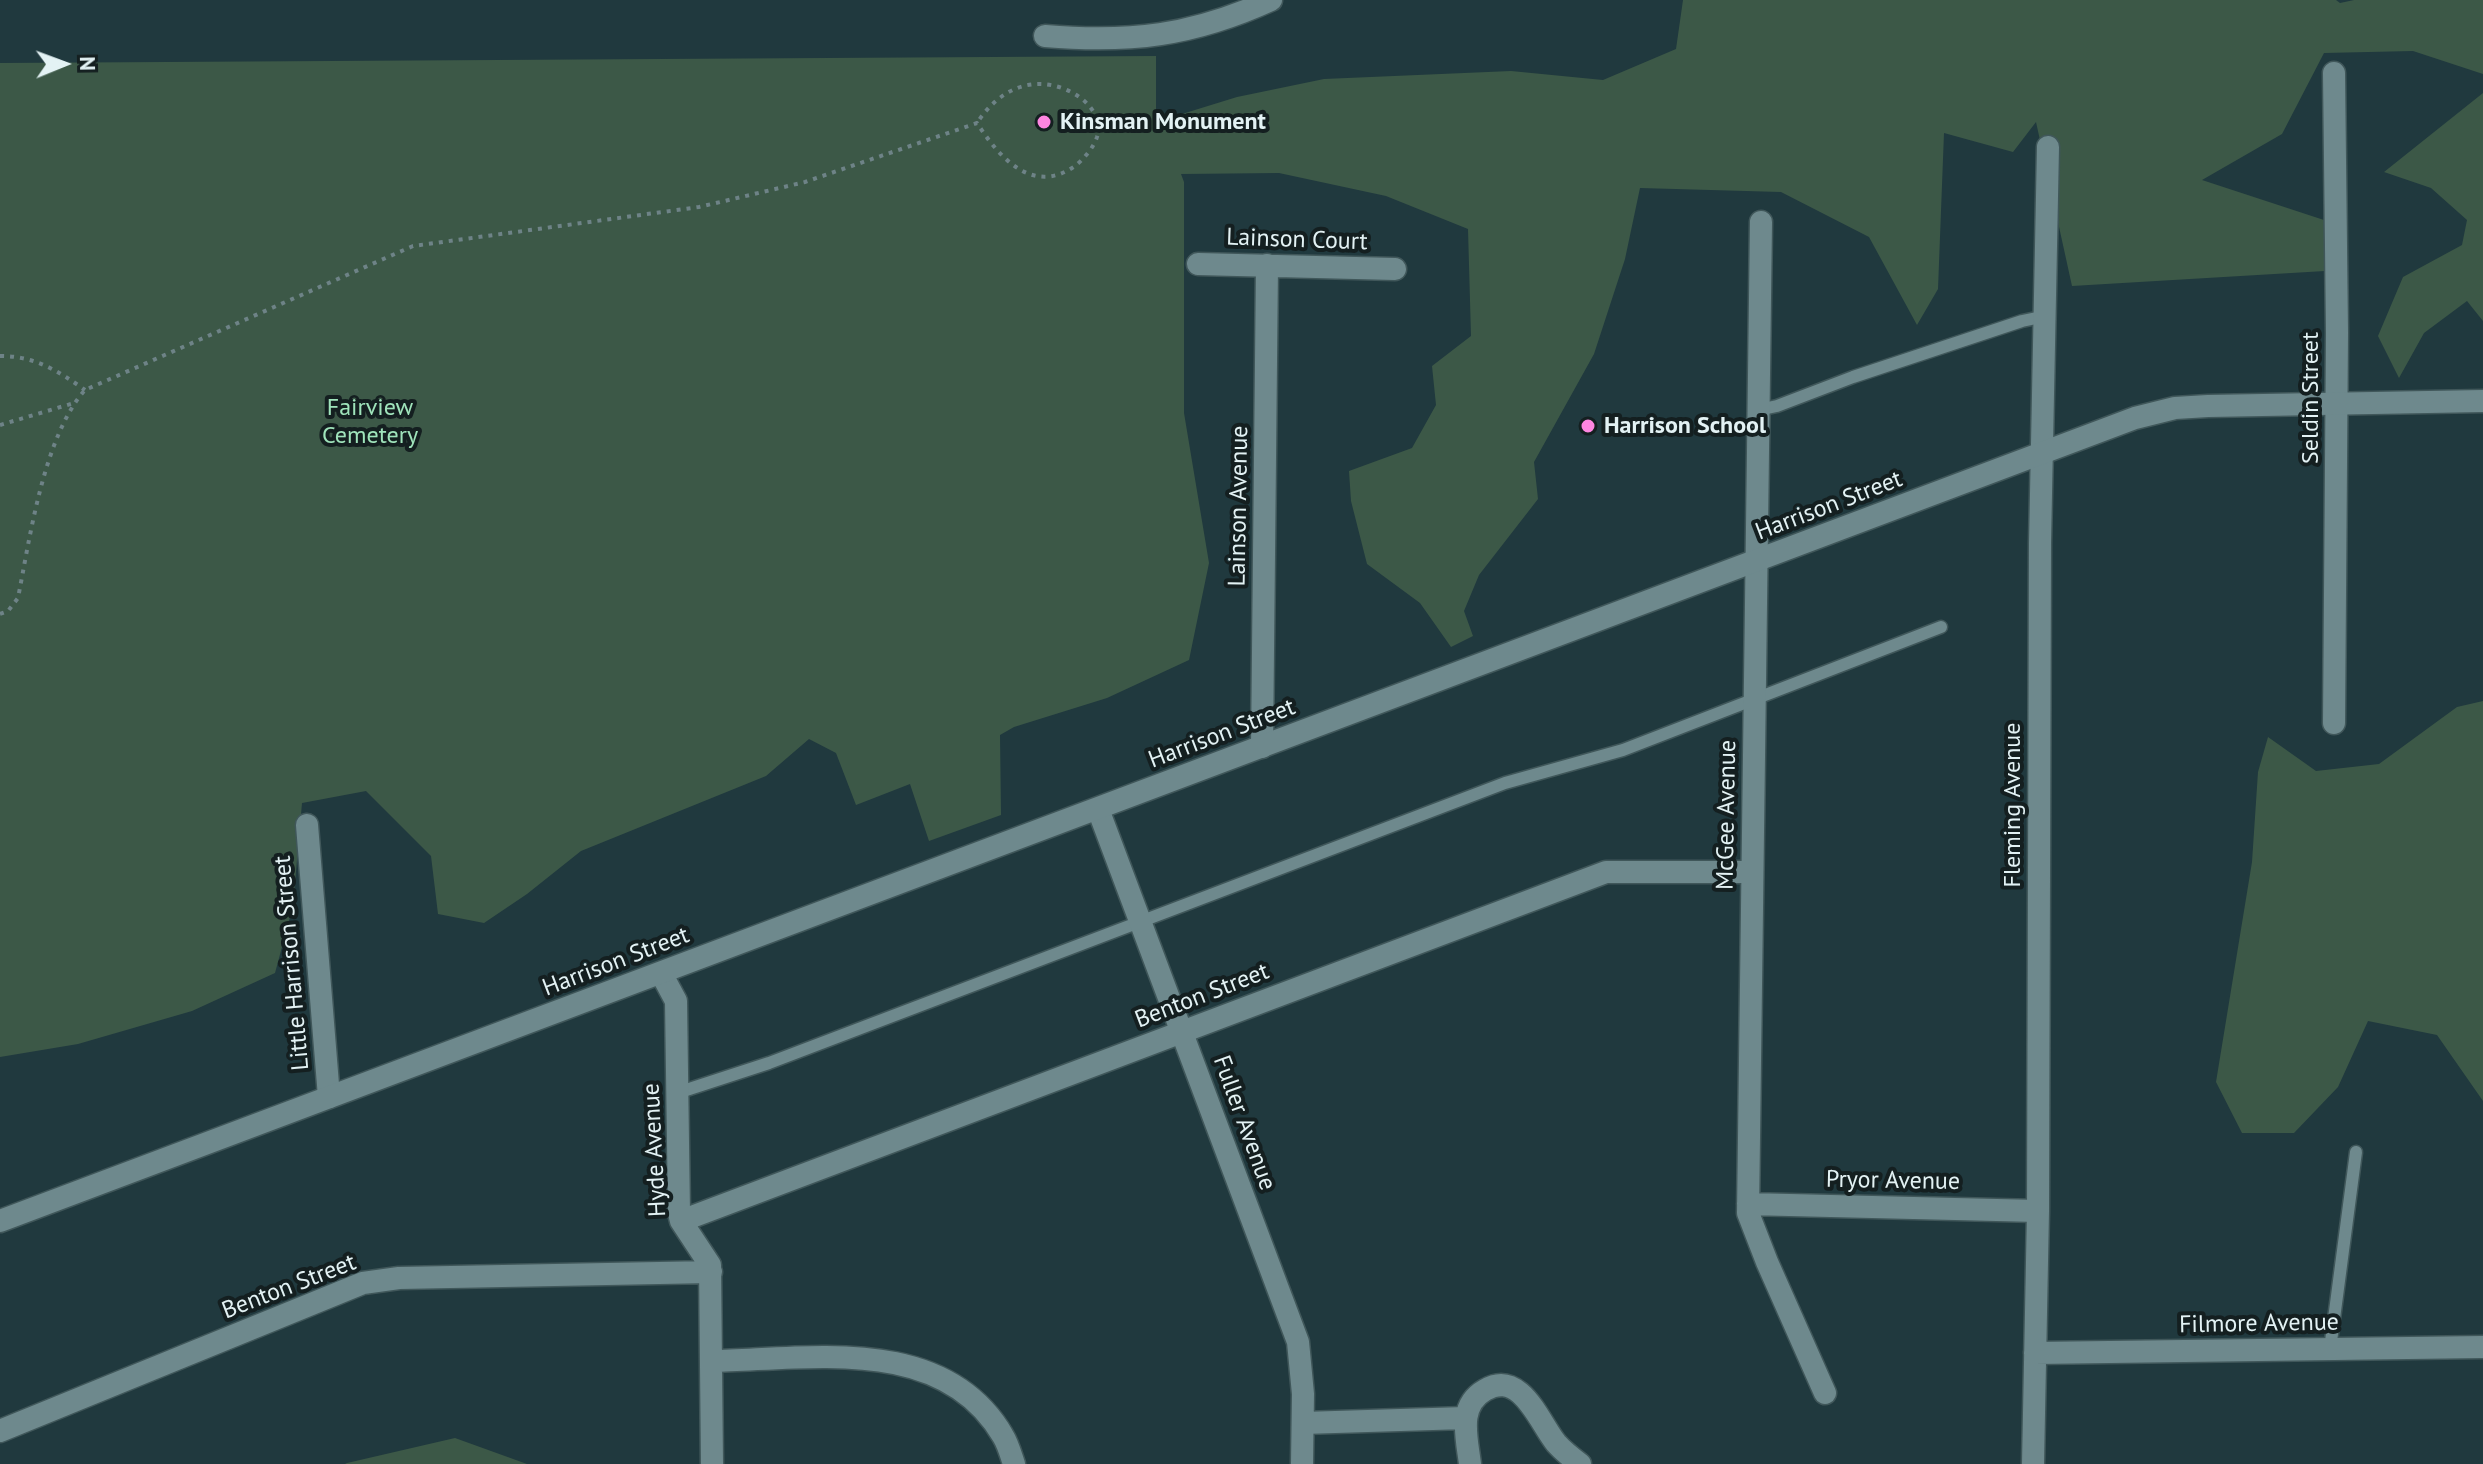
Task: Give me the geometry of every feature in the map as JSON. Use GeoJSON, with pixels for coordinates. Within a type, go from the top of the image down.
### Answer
{"type":"FeatureCollection","features":[{"type":"Feature","properties":{"kind":"street"},"geometry":{"type":"LineString","coordinates":[[1045,36],[1111,40],[1156,36],[1234,15],[1271,0]]}},
{"type":"Feature","properties":{"kind":"street","name":"Seldin Street"},"geometry":{"type":"LineString","coordinates":[[2334,73],[2337,404],[2334,723]]}},
{"type":"Feature","properties":{"kind":"street","name":"Fleming Avenue"},"geometry":{"type":"LineString","coordinates":[[2033,1464],[2038,1211],[2040,543],[2048,147]]}},
{"type":"Feature","properties":{"kind":"street","name":"McGee Avenue"},"geometry":{"type":"LineString","coordinates":[[1761,222],[1748,1213],[1825,1393]]}},
{"type":"Feature","properties":{"kind":"street","name":"Lainson Court"},"geometry":{"type":"LineString","coordinates":[[1198,264],[1395,269]]}},
{"type":"Feature","properties":{"kind":"street","name":"Lainson Avenue"},"geometry":{"type":"LineString","coordinates":[[1262,747],[1267,265]]}},
{"type":"Feature","properties":{"kind":"street","name":"Harrison Street"},"geometry":{"type":"LineString","coordinates":[[0,1221],[2135,418],[2175,408],[2483,401]]}},
{"type":"Feature","properties":{"kind":"street","name":"Fuller Avenue"},"geometry":{"type":"LineString","coordinates":[[1098,809],[1298,1342],[1302,1379],[1302,1464]]}},
{"type":"Feature","properties":{"kind":"street","name":"Little Harrison Street"},"geometry":{"type":"LineString","coordinates":[[307,825],[329,1097]]}},
{"type":"Feature","properties":{"kind":"street","name":"Benton Street"},"geometry":{"type":"LineString","coordinates":[[681,1221],[1606,872],[1752,872]]}},
{"type":"Feature","properties":{"kind":"street","name":"Hyde Avenue"},"geometry":{"type":"LineString","coordinates":[[661,973],[676,1001],[681,1221],[710,1265],[711,1272],[712,1464]]}},
{"type":"Feature","properties":{"kind":"street","name":"Pryor Avenue"},"geometry":{"type":"LineString","coordinates":[[1748,1204],[2038,1211]]}},
{"type":"Feature","properties":{"kind":"street","name":"Benton Street"},"geometry":{"type":"LineString","coordinates":[[0,1431],[363,1283],[399,1278],[711,1272]]}},
{"type":"Feature","properties":{"kind":"street","name":"Filmore Avenue"},"geometry":{"type":"LineString","coordinates":[[2035,1353],[2483,1347]]}},
{"type":"Feature","properties":{"kind":"street"},"geometry":{"type":"LineString","coordinates":[[712,1361],[868,1358],[917,1367],[946,1380],[982,1409],[1004,1436],[1014,1464]]}},
{"type":"Feature","properties":{"kind":"street"},"geometry":{"type":"LineString","coordinates":[[1470,1464],[1465,1418],[1477,1396],[1499,1385],[1523,1394],[1566,1460]]}},
{"type":"Feature","properties":{"kind":"street"},"geometry":{"type":"LineString","coordinates":[[1303,1423],[1465,1418]]}},
{"type":"Feature","properties":{"kind":"lane"},"geometry":{"type":"LineString","coordinates":[[1758,410],[2008,325],[2046,316]]}},
{"type":"Feature","properties":{"kind":"lane"},"geometry":{"type":"LineString","coordinates":[[677,1093],[769,1063],[1505,783],[1623,750],[1941,627]]}},
{"type":"Feature","properties":{"kind":"lane"},"geometry":{"type":"LineString","coordinates":[[2330,1349],[2356,1152]]}},
{"type":"Feature","properties":{"kind":"path"},"geometry":{"type":"LineString","coordinates":[[0,614],[8,611],[18,598],[40,490],[74,403],[85,390],[413,246],[699,207],[805,182],[977,123],[998,98],[1020,86],[1051,84],[1084,99],[1097,119],[1097,136],[1083,160],[1063,174],[1034,176],[1013,167],[990,144],[977,123]]}},
{"type":"Feature","properties":{"kind":"path"},"geometry":{"type":"LineString","coordinates":[[0,356],[21,356],[54,368],[85,390]]}},
{"type":"Feature","properties":{"kind":"path"},"geometry":{"type":"LineString","coordinates":[[0,425],[74,403]]}},
{"type":"Feature","properties":{"kind":"green space","name":"Fairview Cemetery"},"geometry":{"type":"Polygon","coordinates":[[[1683,0],[2336,0],[2340,3],[2354,0],[2483,0],[2483,74],[2413,51],[2324,53],[2282,134],[2202,180],[2327,221],[2325,271],[2072,286],[2036,122],[2013,152],[1944,133],[1938,289],[1917,325],[1869,237],[1781,192],[1640,188],[1625,259],[1594,354],[1534,462],[1538,499],[1479,575],[1464,611],[1473,636],[1451,647],[1420,603],[1367,564],[1351,501],[1349,471],[1412,448],[1436,405],[1432,366],[1471,336],[1468,229],[1386,196],[1279,173],[1181,174],[1184,182],[1184,413],[1209,563],[1189,660],[1107,698],[1014,727],[1000,735],[1001,815],[929,841],[910,784],[856,805],[836,753],[809,739],[766,776],[581,851],[484,923],[438,914],[431,856],[366,791],[302,803],[293,906],[275,973],[192,1011],[78,1044],[0,1057],[0,63],[1156,56],[1156,122],[1237,97],[1324,79],[1511,71],[1603,80],[1676,49],[1683,0]]]}},
{"type":"Feature","properties":{"kind":"green space"},"geometry":{"type":"Polygon","coordinates":[[[2483,93],[2483,321],[2467,301],[2424,333],[2399,378],[2378,336],[2403,277],[2462,245],[2467,220],[2431,188],[2384,172],[2483,93]]]}},
{"type":"Feature","properties":{"kind":"green space"},"geometry":{"type":"Polygon","coordinates":[[[2483,701],[2483,1101],[2437,1035],[2368,1021],[2338,1087],[2294,1133],[2242,1133],[2216,1082],[2252,862],[2258,772],[2268,737],[2316,771],[2379,764],[2457,707],[2483,701]]]}},
{"type":"Feature","properties":{"kind":"green space"},"geometry":{"type":"Polygon","coordinates":[[[455,1438],[527,1464],[345,1464],[347,1463],[455,1438]]]}},
{"type":"Feature","properties":{"kind":"place","name":"Kinsman Monument"},"geometry":{"type":"Point","coordinates":[1044,122]}},
{"type":"Feature","properties":{"kind":"place","name":"Harrison School"},"geometry":{"type":"Point","coordinates":[1588,426]}}]}
